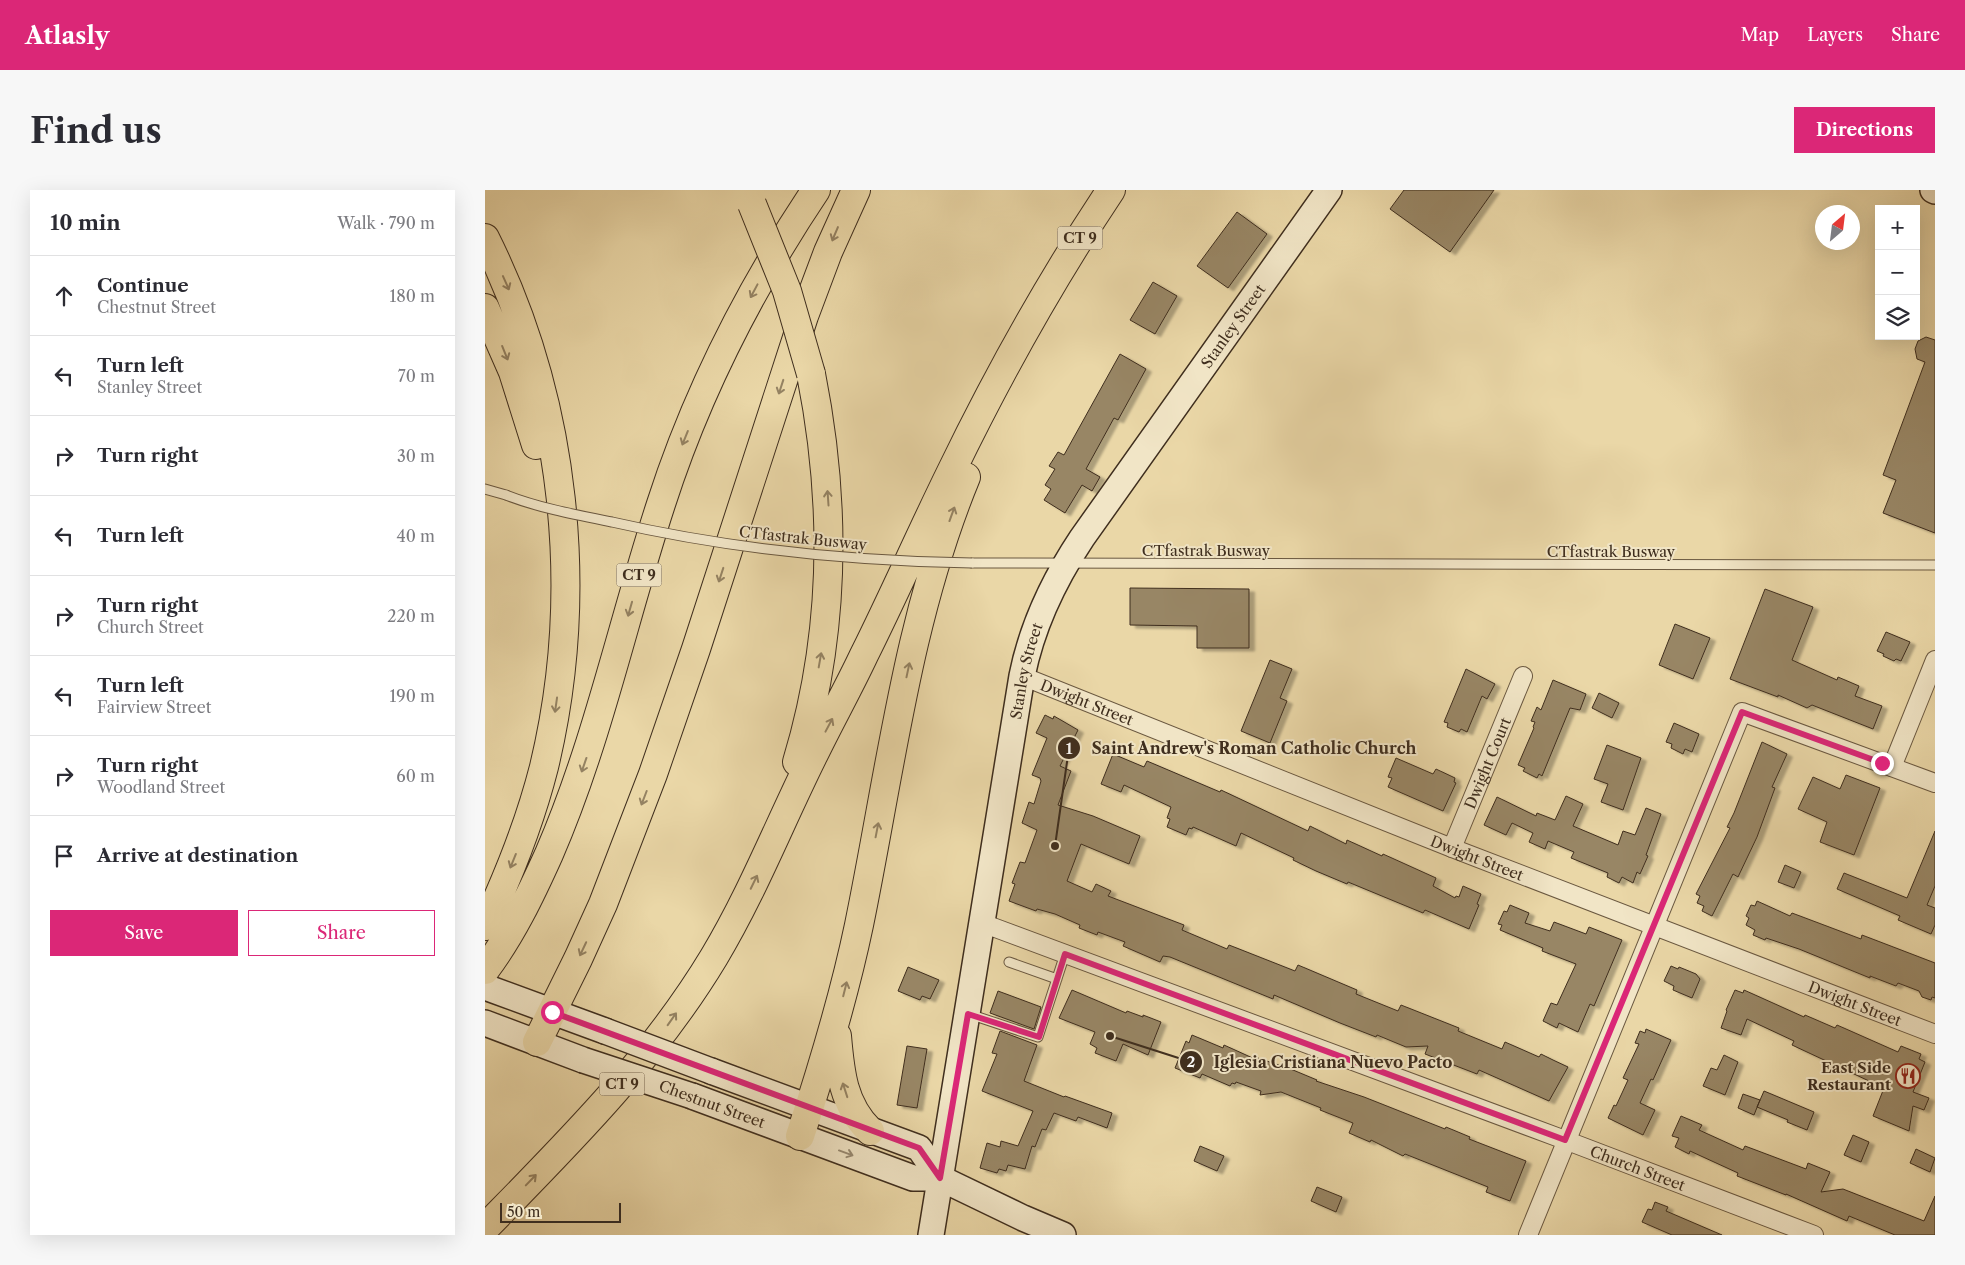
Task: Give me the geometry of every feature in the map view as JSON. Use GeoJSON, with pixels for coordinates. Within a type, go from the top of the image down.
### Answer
{"type":"FeatureCollection","features":[{"type":"Feature","properties":{"kind":"highway","name":"CT 9"},"geometry":{"type":"LineString","coordinates":[[485,970],[523,909],[539,877],[572,798],[599,716],[658,514],[689,428],[720,358],[756,287],[816,190]]}},
{"type":"Feature","properties":{"kind":"highway"},"geometry":{"type":"LineString","coordinates":[[537,1042],[603,904],[653,774],[699,641],[807,307],[831,244],[856,190]]}},
{"type":"Feature","properties":{"kind":"highway","name":"CT 9"},"geometry":{"type":"LineString","coordinates":[[485,1228],[598,1111],[665,1029],[713,958],[745,902],[811,760],[865,655],[957,458],[1012,354],[1051,286],[1111,190]]}},
{"type":"Feature","properties":{"kind":"highway"},"geometry":{"type":"LineString","coordinates":[[748,197],[787,291],[811,374],[822,435],[829,499],[830,534],[827,600],[822,652],[811,708],[773,842]]}},
{"type":"Feature","properties":{"kind":"highway"},"geometry":{"type":"LineString","coordinates":[[485,238],[513,300],[526,336],[545,407],[564,524],[565,558],[559,676],[550,740],[537,791],[515,856],[485,926]]}},
{"type":"Feature","properties":{"kind":"highway"},"geometry":{"type":"LineString","coordinates":[[800,1136],[837,1020],[859,926],[910,661],[925,597],[965,481],[1051,286]]}},
{"type":"Feature","properties":{"kind":"highway"},"geometry":{"type":"LineString","coordinates":[[485,308],[519,391],[531,427],[542,472],[552,548],[559,676]]}},
{"type":"Feature","properties":{"kind":"highway"},"geometry":{"type":"LineString","coordinates":[[837,1020],[839,1060],[843,1087],[852,1108],[871,1130]]}},
{"type":"Feature","properties":{"kind":"main road","name":"Stanley Street"},"geometry":{"type":"LineString","coordinates":[[931,1235],[1022,676],[1039,618],[1067,563],[1329,190]]}},
{"type":"Feature","properties":{"kind":"main road","name":"Chestnut Street"},"geometry":{"type":"LineString","coordinates":[[485,987],[919,1148],[940,1178]]}},
{"type":"Feature","properties":{"kind":"main road","name":"Chestnut Street"},"geometry":{"type":"LineString","coordinates":[[495,1027],[583,1060],[692,1096],[913,1178],[940,1178],[1018,1216],[1063,1235]]}},
{"type":"Feature","properties":{"kind":"street"},"geometry":{"type":"LineString","coordinates":[[1892,767],[1935,660]]}},
{"type":"Feature","properties":{"kind":"street","name":"Dwight Street"},"geometry":{"type":"LineString","coordinates":[[1022,676],[1452,848],[1935,1034]]}},
{"type":"Feature","properties":{"kind":"street","name":"Dwight Court"},"geometry":{"type":"LineString","coordinates":[[1452,848],[1523,676]]}},
{"type":"Feature","properties":{"kind":"street"},"geometry":{"type":"LineString","coordinates":[[1528,1235],[1565,1140],[1742,712],[1935,783]]}},
{"type":"Feature","properties":{"kind":"street","name":"Church Street"},"geometry":{"type":"LineString","coordinates":[[982,924],[1565,1140],[1814,1235]]}},
{"type":"Feature","properties":{"kind":"lane","name":"CTfastrak Busway"},"geometry":{"type":"LineString","coordinates":[[485,489],[624,525],[748,547],[860,558],[972,563],[1935,565]]}},
{"type":"Feature","properties":{"kind":"lane"},"geometry":{"type":"LineString","coordinates":[[968,1014],[1039,1037],[1065,954]]}},
{"type":"Feature","properties":{"kind":"lane"},"geometry":{"type":"LineString","coordinates":[[1009,962],[1057,979]]}},
{"type":"Feature","properties":{"kind":"building"},"geometry":{"type":"Polygon","coordinates":[[[1404,190],[1494,190],[1450,252],[1390,209],[1404,190]]]}},
{"type":"Feature","properties":{"kind":"building"},"geometry":{"type":"Polygon","coordinates":[[[1237,212],[1267,234],[1228,288],[1197,266],[1237,212]]]}},
{"type":"Feature","properties":{"kind":"building"},"geometry":{"type":"Polygon","coordinates":[[[1153,282],[1177,296],[1155,334],[1130,320],[1153,282]]]}},
{"type":"Feature","properties":{"kind":"building"},"geometry":{"type":"Polygon","coordinates":[[[1926,337],[1935,340],[1935,533],[1883,513],[1896,480],[1883,475],[1925,362],[1917,359],[1915,349],[1920,340],[1926,337]]]}},
{"type":"Feature","properties":{"kind":"building"},"geometry":{"type":"Polygon","coordinates":[[[1120,354],[1146,369],[1118,420],[1114,418],[1086,469],[1100,477],[1092,491],[1082,485],[1065,513],[1044,500],[1051,489],[1045,485],[1055,469],[1049,466],[1058,452],[1064,455],[1120,354]]]}},
{"type":"Feature","properties":{"kind":"building"},"geometry":{"type":"Polygon","coordinates":[[[1130,588],[1249,589],[1249,648],[1197,648],[1197,626],[1130,625],[1130,588]]]}},
{"type":"Feature","properties":{"kind":"building"},"geometry":{"type":"Polygon","coordinates":[[[1765,589],[1813,607],[1792,660],[1837,680],[1838,677],[1859,686],[1855,696],[1882,706],[1873,729],[1812,705],[1807,708],[1778,695],[1778,697],[1730,679],[1765,589]]]}},
{"type":"Feature","properties":{"kind":"building"},"geometry":{"type":"Polygon","coordinates":[[[1675,624],[1710,638],[1693,679],[1659,665],[1675,624]]]}},
{"type":"Feature","properties":{"kind":"building"},"geometry":{"type":"Polygon","coordinates":[[[1886,632],[1910,642],[1901,661],[1896,659],[1894,661],[1877,651],[1886,632]]]}},
{"type":"Feature","properties":{"kind":"building"},"geometry":{"type":"Polygon","coordinates":[[[1270,660],[1292,669],[1280,698],[1287,701],[1270,743],[1241,731],[1270,660]]]}},
{"type":"Feature","properties":{"kind":"building"},"geometry":{"type":"Polygon","coordinates":[[[1466,669],[1495,684],[1487,699],[1482,696],[1467,732],[1461,729],[1459,732],[1447,727],[1448,723],[1444,722],[1466,669]]]}},
{"type":"Feature","properties":{"kind":"building"},"geometry":{"type":"Polygon","coordinates":[[[1553,680],[1586,694],[1580,710],[1570,708],[1542,776],[1539,774],[1537,778],[1523,771],[1525,768],[1518,765],[1534,728],[1535,722],[1531,721],[1537,707],[1541,710],[1553,680]]]}},
{"type":"Feature","properties":{"kind":"building"},"geometry":{"type":"Polygon","coordinates":[[[1599,693],[1619,703],[1612,718],[1592,708],[1599,693]]]}},
{"type":"Feature","properties":{"kind":"building"},"geometry":{"type":"Polygon","coordinates":[[[1045,715],[1053,719],[1054,716],[1078,730],[1060,766],[1071,771],[1058,805],[1093,816],[1140,836],[1129,864],[1081,844],[1067,881],[1092,892],[1096,884],[1111,891],[1108,896],[1184,925],[1182,930],[1227,949],[1229,945],[1295,971],[1298,965],[1357,990],[1356,994],[1398,1011],[1401,1005],[1459,1028],[1458,1031],[1502,1049],[1505,1042],[1539,1057],[1541,1054],[1568,1067],[1549,1101],[1479,1070],[1477,1074],[1425,1054],[1428,1046],[1406,1047],[1377,1035],[1376,1037],[1274,995],[1273,999],[1170,957],[1163,956],[1160,962],[1123,946],[1125,942],[1098,932],[1097,935],[1079,928],[1080,925],[1055,914],[1037,909],[1036,911],[1009,901],[1015,884],[1012,883],[1020,862],[1025,863],[1037,830],[1022,823],[1029,802],[1034,804],[1041,781],[1040,778],[1032,775],[1047,738],[1036,733],[1045,715]]]}},
{"type":"Feature","properties":{"kind":"building"},"geometry":{"type":"Polygon","coordinates":[[[1674,723],[1699,734],[1692,752],[1685,749],[1683,754],[1671,748],[1672,744],[1666,742],[1674,723]]]}},
{"type":"Feature","properties":{"kind":"building"},"geometry":{"type":"Polygon","coordinates":[[[1762,742],[1787,754],[1772,787],[1775,788],[1757,837],[1738,877],[1733,874],[1712,916],[1702,911],[1704,906],[1697,903],[1700,896],[1696,894],[1730,828],[1727,827],[1762,742]]]}},
{"type":"Feature","properties":{"kind":"building"},"geometry":{"type":"Polygon","coordinates":[[[1607,745],[1641,758],[1623,810],[1601,802],[1608,784],[1594,779],[1607,745]]]}},
{"type":"Feature","properties":{"kind":"building"},"geometry":{"type":"Polygon","coordinates":[[[1113,754],[1144,767],[1147,761],[1220,792],[1221,790],[1308,831],[1310,826],[1346,844],[1347,840],[1382,856],[1383,854],[1436,878],[1433,886],[1455,898],[1456,896],[1459,897],[1463,886],[1481,894],[1477,904],[1479,905],[1469,929],[1425,910],[1423,913],[1316,871],[1293,860],[1294,858],[1241,833],[1236,846],[1193,827],[1192,829],[1189,828],[1186,835],[1167,827],[1170,819],[1167,818],[1171,807],[1124,785],[1121,792],[1101,784],[1113,754]]]}},
{"type":"Feature","properties":{"kind":"building"},"geometry":{"type":"Polygon","coordinates":[[[1396,758],[1433,774],[1436,769],[1455,778],[1454,782],[1456,783],[1443,811],[1388,787],[1392,778],[1388,777],[1396,758]]]}},
{"type":"Feature","properties":{"kind":"building"},"geometry":{"type":"Polygon","coordinates":[[[1846,775],[1880,788],[1854,855],[1820,842],[1827,822],[1798,809],[1813,777],[1840,789],[1846,775]]]}},
{"type":"Feature","properties":{"kind":"building"},"geometry":{"type":"Polygon","coordinates":[[[1566,796],[1583,804],[1573,826],[1618,845],[1623,831],[1635,835],[1646,808],[1661,814],[1646,855],[1648,856],[1640,874],[1637,872],[1633,883],[1622,877],[1619,883],[1607,877],[1608,873],[1571,858],[1574,852],[1548,841],[1545,849],[1529,842],[1533,833],[1512,823],[1506,835],[1484,825],[1497,797],[1536,816],[1537,813],[1555,820],[1566,796]]]}},
{"type":"Feature","properties":{"kind":"building"},"geometry":{"type":"Polygon","coordinates":[[[1935,831],[1935,886],[1927,905],[1935,908],[1935,925],[1931,934],[1898,920],[1900,916],[1837,889],[1844,873],[1907,898],[1935,831]]]}},
{"type":"Feature","properties":{"kind":"building"},"geometry":{"type":"Polygon","coordinates":[[[1785,865],[1801,872],[1794,888],[1778,882],[1785,865]]]}},
{"type":"Feature","properties":{"kind":"building"},"geometry":{"type":"Polygon","coordinates":[[[1757,901],[1790,916],[1792,913],[1861,939],[1862,935],[1935,963],[1935,998],[1932,997],[1931,1000],[1922,997],[1919,991],[1898,983],[1896,986],[1870,976],[1870,978],[1799,949],[1753,935],[1755,930],[1746,925],[1749,918],[1746,916],[1751,905],[1755,906],[1757,901]]]}},
{"type":"Feature","properties":{"kind":"building"},"geometry":{"type":"Polygon","coordinates":[[[1510,905],[1529,913],[1525,923],[1550,931],[1554,922],[1586,934],[1589,927],[1622,940],[1594,1006],[1590,1004],[1578,1032],[1559,1023],[1557,1028],[1543,1021],[1551,1003],[1557,1005],[1576,964],[1542,951],[1543,948],[1500,930],[1502,925],[1498,924],[1504,911],[1507,912],[1510,905]]]}},
{"type":"Feature","properties":{"kind":"building"},"geometry":{"type":"Polygon","coordinates":[[[1671,966],[1696,974],[1700,979],[1692,998],[1673,990],[1674,986],[1664,981],[1671,966]]]}},
{"type":"Feature","properties":{"kind":"building"},"geometry":{"type":"Polygon","coordinates":[[[908,967],[939,980],[930,999],[922,996],[920,1000],[898,991],[908,967]]]}},
{"type":"Feature","properties":{"kind":"building"},"geometry":{"type":"Polygon","coordinates":[[[1072,990],[1126,1013],[1127,1011],[1143,1017],[1143,1015],[1161,1022],[1148,1055],[1123,1044],[1116,1061],[1095,1053],[1097,1048],[1090,1044],[1095,1032],[1059,1018],[1072,990]]]}},
{"type":"Feature","properties":{"kind":"building"},"geometry":{"type":"Polygon","coordinates":[[[1735,990],[1743,993],[1744,990],[1804,1017],[1805,1015],[1835,1028],[1837,1025],[1898,1052],[1901,1046],[1921,1054],[1919,1059],[1925,1062],[1913,1092],[1929,1098],[1924,1110],[1913,1106],[1909,1131],[1873,1116],[1884,1088],[1792,1045],[1794,1041],[1747,1019],[1741,1035],[1721,1028],[1726,1010],[1735,990]]]}},
{"type":"Feature","properties":{"kind":"building"},"geometry":{"type":"Polygon","coordinates":[[[998,991],[1041,1007],[1034,1029],[990,1013],[998,991]]]}},
{"type":"Feature","properties":{"kind":"building"},"geometry":{"type":"Polygon","coordinates":[[[1646,1029],[1671,1040],[1653,1080],[1651,1079],[1640,1103],[1655,1110],[1643,1135],[1608,1118],[1628,1080],[1623,1078],[1639,1044],[1635,1043],[1640,1031],[1645,1033],[1646,1029]]]}},
{"type":"Feature","properties":{"kind":"building"},"geometry":{"type":"Polygon","coordinates":[[[1000,1031],[1037,1045],[1024,1081],[1112,1113],[1107,1128],[1078,1117],[1076,1121],[1054,1113],[1046,1130],[1042,1129],[1035,1147],[1032,1146],[1025,1169],[1008,1165],[1006,1171],[999,1169],[997,1173],[980,1168],[987,1143],[1000,1147],[1001,1141],[1018,1146],[1033,1111],[982,1091],[997,1054],[992,1053],[1000,1031]]]}},
{"type":"Feature","properties":{"kind":"building"},"geometry":{"type":"Polygon","coordinates":[[[1192,1035],[1223,1048],[1224,1045],[1257,1060],[1258,1058],[1293,1070],[1316,1081],[1364,1097],[1445,1129],[1446,1127],[1470,1137],[1469,1139],[1526,1161],[1510,1201],[1486,1192],[1488,1187],[1405,1154],[1403,1156],[1371,1140],[1370,1142],[1349,1133],[1353,1123],[1281,1092],[1260,1095],[1261,1091],[1236,1082],[1230,1086],[1202,1074],[1200,1078],[1175,1068],[1186,1041],[1189,1043],[1192,1035]]]}},
{"type":"Feature","properties":{"kind":"building"},"geometry":{"type":"Polygon","coordinates":[[[907,1046],[927,1049],[917,1108],[897,1105],[907,1046]]]}},
{"type":"Feature","properties":{"kind":"building"},"geometry":{"type":"Polygon","coordinates":[[[1724,1055],[1738,1062],[1725,1095],[1703,1086],[1711,1068],[1717,1070],[1724,1055]]]}},
{"type":"Feature","properties":{"kind":"building"},"geometry":{"type":"Polygon","coordinates":[[[1764,1091],[1814,1112],[1807,1130],[1757,1107],[1764,1091]]]}},
{"type":"Feature","properties":{"kind":"building"},"geometry":{"type":"Polygon","coordinates":[[[1743,1094],[1760,1100],[1754,1115],[1738,1108],[1743,1094]]]}},
{"type":"Feature","properties":{"kind":"building"},"geometry":{"type":"Polygon","coordinates":[[[1681,1116],[1702,1125],[1699,1130],[1743,1150],[1745,1146],[1806,1169],[1808,1163],[1830,1172],[1821,1192],[1843,1189],[1924,1221],[1935,1196],[1935,1235],[1895,1235],[1849,1216],[1847,1221],[1786,1194],[1737,1176],[1738,1173],[1690,1151],[1689,1154],[1675,1147],[1679,1138],[1672,1136],[1681,1116]]]}},
{"type":"Feature","properties":{"kind":"building"},"geometry":{"type":"Polygon","coordinates":[[[1853,1135],[1869,1142],[1861,1162],[1844,1155],[1853,1135]]]}},
{"type":"Feature","properties":{"kind":"building"},"geometry":{"type":"Polygon","coordinates":[[[1200,1146],[1224,1156],[1217,1171],[1194,1161],[1200,1146]]]}},
{"type":"Feature","properties":{"kind":"building"},"geometry":{"type":"Polygon","coordinates":[[[1916,1149],[1935,1158],[1930,1172],[1910,1163],[1916,1149]]]}},
{"type":"Feature","properties":{"kind":"building"},"geometry":{"type":"Polygon","coordinates":[[[1317,1187],[1342,1197],[1336,1212],[1311,1201],[1317,1187]]]}},
{"type":"Feature","properties":{"kind":"building"},"geometry":{"type":"Polygon","coordinates":[[[1655,1202],[1668,1207],[1666,1211],[1722,1235],[1672,1235],[1642,1222],[1648,1209],[1652,1210],[1655,1202]]]}},
{"type":"Feature","properties":{"kind":"place","name":"Saint Andrew's Roman Catholic Church"},"geometry":{"type":"Point","coordinates":[1055,846]}},
{"type":"Feature","properties":{"kind":"place","name":"Iglesia Cristiana Nuevo Pacto"},"geometry":{"type":"Point","coordinates":[1110,1036]}},
{"type":"Feature","properties":{"kind":"place","name":"East Side Restaurant"},"geometry":{"type":"Point","coordinates":[1908,1076]}},
{"type":"Feature","properties":{"kind":"route"},"geometry":{"type":"LineString","coordinates":[[552,1012],[919,1148],[940,1178],[968,1014],[1039,1037],[1065,954],[1565,1140],[1742,712],[1882,763]]}}]}
